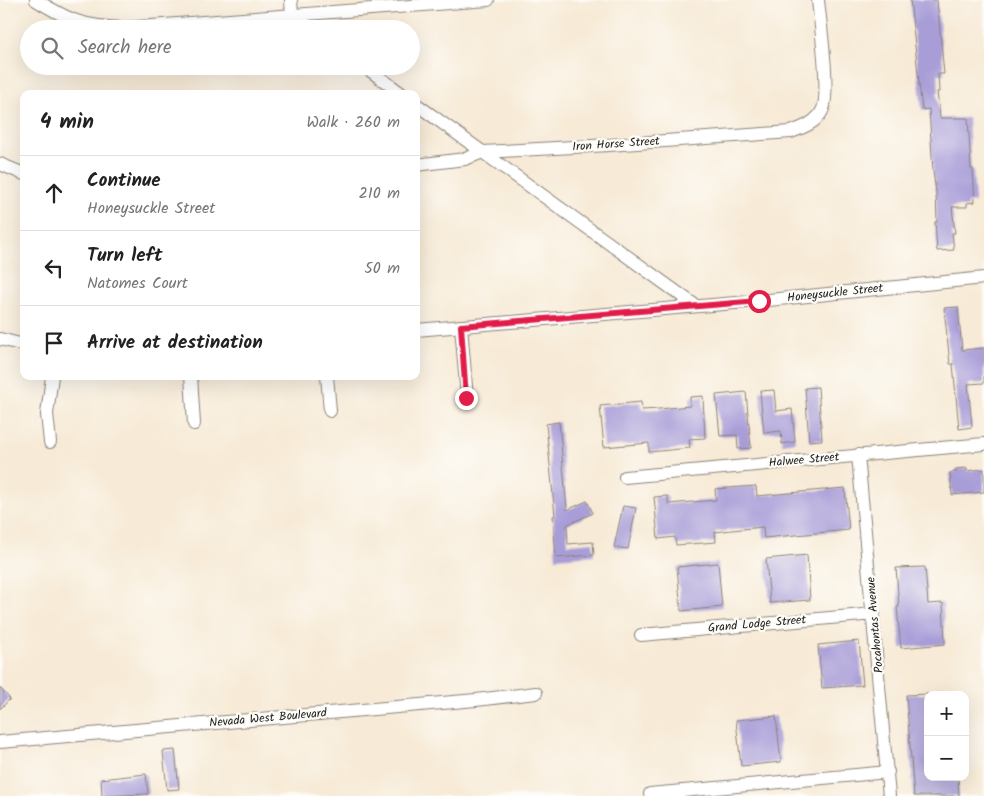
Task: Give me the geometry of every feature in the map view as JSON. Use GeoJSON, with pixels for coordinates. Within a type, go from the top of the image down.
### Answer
{"type":"FeatureCollection","features":[{"type":"Feature","properties":{"kind":"street"},"geometry":{"type":"LineString","coordinates":[[36,0],[73,20]]}},
{"type":"Feature","properties":{"kind":"street"},"geometry":{"type":"LineString","coordinates":[[292,0],[292,14]]}},
{"type":"Feature","properties":{"kind":"street"},"geometry":{"type":"LineString","coordinates":[[220,20],[488,0]]}},
{"type":"Feature","properties":{"kind":"street","name":"Iron Horse Street"},"geometry":{"type":"LineString","coordinates":[[420,165],[465,159],[483,152],[791,132],[806,127],[822,112],[825,102],[825,76],[818,0]]}},
{"type":"Feature","properties":{"kind":"street"},"geometry":{"type":"LineString","coordinates":[[292,14],[300,20]]}},
{"type":"Feature","properties":{"kind":"street"},"geometry":{"type":"LineString","coordinates":[[376,75],[397,90]]}},
{"type":"Feature","properties":{"kind":"street"},"geometry":{"type":"LineString","coordinates":[[420,107],[696,306]]}},
{"type":"Feature","properties":{"kind":"street"},"geometry":{"type":"LineString","coordinates":[[0,164],[20,172]]}},
{"type":"Feature","properties":{"kind":"street","name":"Honeysuckle Street"},"geometry":{"type":"LineString","coordinates":[[420,330],[696,306],[984,278]]}},
{"type":"Feature","properties":{"kind":"street"},"geometry":{"type":"LineString","coordinates":[[461,326],[466,398]]}},
{"type":"Feature","properties":{"kind":"street"},"geometry":{"type":"LineString","coordinates":[[0,339],[20,344]]}},
{"type":"Feature","properties":{"kind":"street"},"geometry":{"type":"LineString","coordinates":[[50,442],[47,414],[51,380]]}},
{"type":"Feature","properties":{"kind":"street"},"geometry":{"type":"LineString","coordinates":[[191,380],[194,424]]}},
{"type":"Feature","properties":{"kind":"street"},"geometry":{"type":"LineString","coordinates":[[327,380],[330,411]]}},
{"type":"Feature","properties":{"kind":"street","name":"Halwee Street"},"geometry":{"type":"LineString","coordinates":[[625,477],[984,444]]}},
{"type":"Feature","properties":{"kind":"street","name":"Pocahontas Avenue"},"geometry":{"type":"LineString","coordinates":[[858,455],[874,614],[889,796]]}},
{"type":"Feature","properties":{"kind":"street","name":"Grand Lodge Street"},"geometry":{"type":"LineString","coordinates":[[641,635],[874,614]]}},
{"type":"Feature","properties":{"kind":"street","name":"Nevada West Boulevard"},"geometry":{"type":"LineString","coordinates":[[0,742],[476,700],[536,693]]}},
{"type":"Feature","properties":{"kind":"street"},"geometry":{"type":"LineString","coordinates":[[650,794],[888,772]]}},
{"type":"Feature","properties":{"kind":"building"},"geometry":{"type":"Polygon","coordinates":[[[910,0],[937,0],[944,74],[938,74],[939,92],[937,92],[940,118],[968,118],[975,202],[967,203],[967,207],[952,207],[955,233],[952,233],[954,250],[937,251],[935,222],[937,222],[936,192],[929,109],[922,110],[910,0]]]}},
{"type":"Feature","properties":{"kind":"building"},"geometry":{"type":"Polygon","coordinates":[[[958,307],[962,350],[984,348],[984,383],[968,384],[972,427],[959,429],[953,364],[950,364],[944,308],[958,307]]]}},
{"type":"Feature","properties":{"kind":"building"},"geometry":{"type":"Polygon","coordinates":[[[818,387],[822,440],[809,441],[805,388],[818,387]]]}},
{"type":"Feature","properties":{"kind":"building"},"geometry":{"type":"Polygon","coordinates":[[[774,390],[776,411],[792,409],[795,442],[782,444],[781,431],[764,433],[760,391],[774,390]]]}},
{"type":"Feature","properties":{"kind":"building"},"geometry":{"type":"Polygon","coordinates":[[[746,392],[751,448],[738,449],[737,435],[720,436],[716,395],[746,392]]]}},
{"type":"Feature","properties":{"kind":"building"},"geometry":{"type":"Polygon","coordinates":[[[703,396],[705,438],[689,439],[690,448],[649,452],[649,443],[604,447],[600,406],[641,402],[642,410],[690,406],[690,397],[703,396]]]}},
{"type":"Feature","properties":{"kind":"building"},"geometry":{"type":"Polygon","coordinates":[[[559,422],[567,510],[587,501],[593,513],[567,525],[568,544],[593,542],[594,555],[556,558],[553,516],[555,516],[546,424],[559,422]]]}},
{"type":"Feature","properties":{"kind":"building"},"geometry":{"type":"Polygon","coordinates":[[[967,468],[967,471],[984,469],[984,492],[952,495],[950,473],[956,472],[956,469],[967,468]]]}},
{"type":"Feature","properties":{"kind":"building"},"geometry":{"type":"Polygon","coordinates":[[[756,486],[757,496],[845,488],[849,530],[764,538],[763,527],[715,532],[716,542],[676,545],[675,537],[658,539],[654,497],[668,496],[668,504],[716,500],[715,489],[756,486]]]}},
{"type":"Feature","properties":{"kind":"building"},"geometry":{"type":"Polygon","coordinates":[[[623,506],[636,508],[628,549],[614,547],[623,506]]]}},
{"type":"Feature","properties":{"kind":"building"},"geometry":{"type":"Polygon","coordinates":[[[807,555],[810,600],[770,603],[766,559],[807,555]]]}},
{"type":"Feature","properties":{"kind":"building"},"geometry":{"type":"Polygon","coordinates":[[[718,563],[722,607],[681,611],[677,567],[718,563]]]}},
{"type":"Feature","properties":{"kind":"building"},"geometry":{"type":"Polygon","coordinates":[[[925,567],[928,604],[943,603],[945,644],[901,648],[896,568],[925,567]]]}},
{"type":"Feature","properties":{"kind":"building"},"geometry":{"type":"Polygon","coordinates":[[[859,641],[863,685],[822,688],[818,645],[859,641]]]}},
{"type":"Feature","properties":{"kind":"building"},"geometry":{"type":"Polygon","coordinates":[[[0,688],[10,699],[0,709],[0,688]]]}},
{"type":"Feature","properties":{"kind":"building"},"geometry":{"type":"Polygon","coordinates":[[[924,694],[924,781],[958,781],[959,796],[914,796],[906,695],[924,694]]]}},
{"type":"Feature","properties":{"kind":"building"},"geometry":{"type":"Polygon","coordinates":[[[776,716],[781,762],[741,766],[736,720],[776,716]]]}},
{"type":"Feature","properties":{"kind":"building"},"geometry":{"type":"Polygon","coordinates":[[[175,750],[179,789],[167,790],[163,751],[175,750]]]}},
{"type":"Feature","properties":{"kind":"building"},"geometry":{"type":"Polygon","coordinates":[[[146,774],[148,794],[102,796],[101,779],[146,774]]]}},
{"type":"Feature","properties":{"kind":"route"},"geometry":{"type":"LineString","coordinates":[[466,398],[461,326],[759,301]]}}]}
